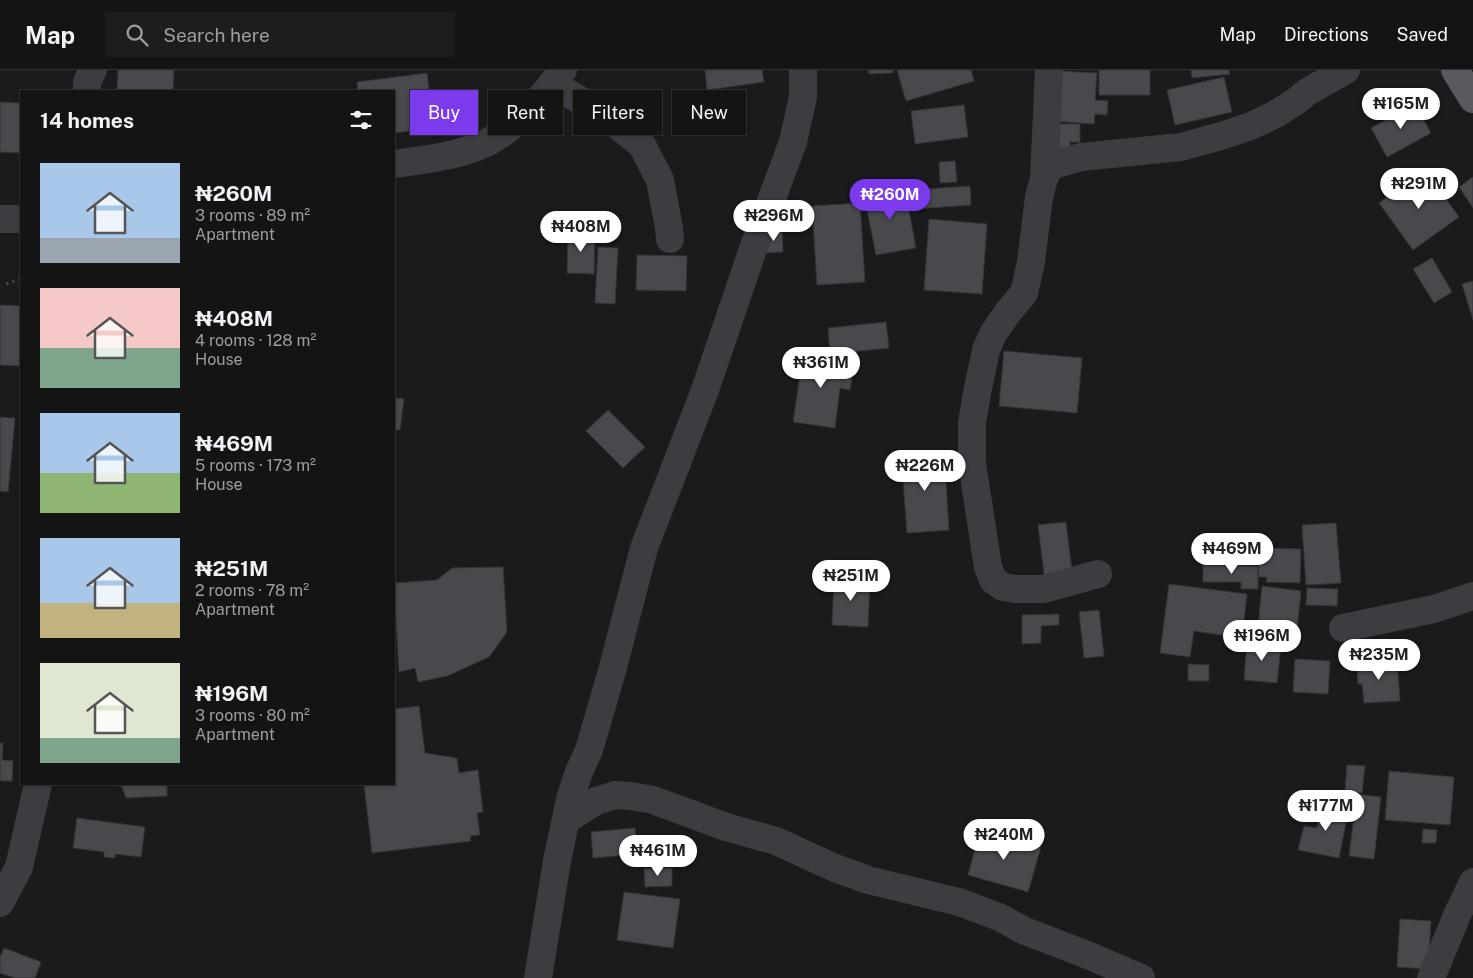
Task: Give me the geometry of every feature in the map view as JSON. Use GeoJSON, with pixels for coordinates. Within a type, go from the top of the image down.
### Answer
{"type":"FeatureCollection","features":[{"type":"Feature","properties":{"kind":"main road"},"geometry":{"type":"LineString","coordinates":[[1455,70],[1473,99]]}},
{"type":"Feature","properties":{"kind":"street"},"geometry":{"type":"LineString","coordinates":[[88,90],[87,82],[92,70]]}},
{"type":"Feature","properties":{"kind":"street"},"geometry":{"type":"LineString","coordinates":[[538,978],[556,861],[566,820],[579,772],[589,750],[597,724],[644,548],[705,390],[753,248],[793,142],[803,96],[802,70]]}},
{"type":"Feature","properties":{"kind":"street"},"geometry":{"type":"LineString","coordinates":[[1044,178],[1049,70]]}},
{"type":"Feature","properties":{"kind":"street"},"geometry":{"type":"LineString","coordinates":[[1098,574],[1044,589],[1003,587],[992,580],[988,567],[972,463],[972,423],[986,350],[1008,312],[1024,293],[1032,262],[1039,197],[1044,178],[1050,166],[1081,157],[1180,147],[1251,126],[1276,114],[1307,92],[1346,70]]}},
{"type":"Feature","properties":{"kind":"street"},"geometry":{"type":"LineString","coordinates":[[395,164],[438,158],[478,146],[511,127],[543,96],[558,77],[642,145],[660,180],[670,239]]}},
{"type":"Feature","properties":{"kind":"street"},"geometry":{"type":"LineString","coordinates":[[0,220],[20,219]]}},
{"type":"Feature","properties":{"kind":"street"},"geometry":{"type":"LineString","coordinates":[[1343,628],[1434,609],[1473,596]]}},
{"type":"Feature","properties":{"kind":"street"},"geometry":{"type":"LineString","coordinates":[[0,903],[19,867],[38,785]]}},
{"type":"Feature","properties":{"kind":"street"},"geometry":{"type":"LineString","coordinates":[[566,820],[596,802],[615,794],[653,800],[726,827],[776,841],[835,868],[868,880],[959,902],[999,917],[1141,978]]}},
{"type":"Feature","properties":{"kind":"street"},"geometry":{"type":"LineString","coordinates":[[1431,978],[1473,882]]}},
{"type":"Feature","properties":{"kind":"path"},"geometry":{"type":"LineString","coordinates":[[6,284],[20,279]]}},
{"type":"Feature","properties":{"kind":"building"},"geometry":{"type":"Polygon","coordinates":[[[118,70],[174,70],[173,90],[117,90],[118,70]]]}},
{"type":"Feature","properties":{"kind":"building"},"geometry":{"type":"Polygon","coordinates":[[[705,70],[762,70],[764,82],[707,90],[705,70]]]}},
{"type":"Feature","properties":{"kind":"building"},"geometry":{"type":"Polygon","coordinates":[[[868,70],[893,70],[893,73],[869,74],[868,70]]]}},
{"type":"Feature","properties":{"kind":"building"},"geometry":{"type":"Polygon","coordinates":[[[897,70],[971,70],[974,81],[906,101],[897,70]]]}},
{"type":"Feature","properties":{"kind":"building"},"geometry":{"type":"Polygon","coordinates":[[[1099,70],[1150,70],[1150,95],[1099,95],[1099,70]]]}},
{"type":"Feature","properties":{"kind":"building"},"geometry":{"type":"Polygon","coordinates":[[[1191,70],[1229,70],[1230,74],[1192,78],[1191,70]]]}},
{"type":"Feature","properties":{"kind":"building"},"geometry":{"type":"Polygon","coordinates":[[[1056,71],[1097,73],[1095,100],[1108,101],[1107,115],[1095,114],[1094,124],[1053,121],[1056,71]]]}},
{"type":"Feature","properties":{"kind":"building"},"geometry":{"type":"Polygon","coordinates":[[[427,73],[429,90],[410,90],[410,131],[395,133],[395,90],[358,90],[357,82],[427,73]]]}},
{"type":"Feature","properties":{"kind":"building"},"geometry":{"type":"Polygon","coordinates":[[[1224,77],[1232,112],[1175,125],[1167,90],[1224,77]]]}},
{"type":"Feature","properties":{"kind":"building"},"geometry":{"type":"Polygon","coordinates":[[[0,102],[20,103],[20,153],[0,152],[0,102]]]}},
{"type":"Feature","properties":{"kind":"building"},"geometry":{"type":"Polygon","coordinates":[[[1415,104],[1431,133],[1387,157],[1371,128],[1415,104]]]}},
{"type":"Feature","properties":{"kind":"building"},"geometry":{"type":"Polygon","coordinates":[[[964,105],[968,137],[915,144],[911,111],[964,105]]]}},
{"type":"Feature","properties":{"kind":"building"},"geometry":{"type":"Polygon","coordinates":[[[1053,124],[1080,124],[1080,142],[1070,142],[1070,159],[1053,159],[1053,124]]]}},
{"type":"Feature","properties":{"kind":"building"},"geometry":{"type":"Polygon","coordinates":[[[955,161],[957,182],[940,183],[939,162],[955,161]]]}},
{"type":"Feature","properties":{"kind":"building"},"geometry":{"type":"Polygon","coordinates":[[[1425,170],[1459,217],[1413,250],[1379,203],[1425,170]]]}},
{"type":"Feature","properties":{"kind":"building"},"geometry":{"type":"Polygon","coordinates":[[[1473,177],[1473,208],[1459,187],[1473,177]]]}},
{"type":"Feature","properties":{"kind":"building"},"geometry":{"type":"Polygon","coordinates":[[[970,186],[971,205],[915,209],[914,190],[970,186]]]}},
{"type":"Feature","properties":{"kind":"building"},"geometry":{"type":"Polygon","coordinates":[[[905,188],[916,248],[876,255],[864,195],[905,188]]]}},
{"type":"Feature","properties":{"kind":"building"},"geometry":{"type":"Polygon","coordinates":[[[860,203],[865,282],[817,285],[812,206],[860,203]]]}},
{"type":"Feature","properties":{"kind":"building"},"geometry":{"type":"Polygon","coordinates":[[[929,219],[987,224],[982,294],[924,290],[929,219]]]}},
{"type":"Feature","properties":{"kind":"building"},"geometry":{"type":"Polygon","coordinates":[[[782,231],[783,252],[766,253],[765,232],[782,231]]]}},
{"type":"Feature","properties":{"kind":"building"},"geometry":{"type":"Polygon","coordinates":[[[568,232],[595,232],[594,274],[567,273],[568,232]]]}},
{"type":"Feature","properties":{"kind":"building"},"geometry":{"type":"Polygon","coordinates":[[[598,247],[618,248],[615,304],[595,303],[598,247]]]}},
{"type":"Feature","properties":{"kind":"building"},"geometry":{"type":"Polygon","coordinates":[[[637,255],[687,256],[686,291],[636,290],[637,255]]]}},
{"type":"Feature","properties":{"kind":"building"},"geometry":{"type":"Polygon","coordinates":[[[1432,258],[1452,292],[1434,303],[1413,269],[1432,258]]]}},
{"type":"Feature","properties":{"kind":"building"},"geometry":{"type":"Polygon","coordinates":[[[1473,281],[1473,320],[1462,284],[1473,281]]]}},
{"type":"Feature","properties":{"kind":"building"},"geometry":{"type":"Polygon","coordinates":[[[0,305],[20,306],[20,366],[0,365],[0,305]]]}},
{"type":"Feature","properties":{"kind":"building"},"geometry":{"type":"Polygon","coordinates":[[[886,322],[889,348],[830,354],[828,328],[886,322]]]}},
{"type":"Feature","properties":{"kind":"building"},"geometry":{"type":"Polygon","coordinates":[[[1004,351],[1082,358],[1077,413],[999,406],[1004,351]]]}},
{"type":"Feature","properties":{"kind":"building"},"geometry":{"type":"Polygon","coordinates":[[[803,354],[855,361],[850,390],[840,388],[835,428],[793,422],[803,354]]]}},
{"type":"Feature","properties":{"kind":"building"},"geometry":{"type":"Polygon","coordinates":[[[395,398],[404,399],[400,430],[395,430],[395,398]]]}},
{"type":"Feature","properties":{"kind":"building"},"geometry":{"type":"Polygon","coordinates":[[[608,410],[645,447],[623,468],[586,431],[608,410]]]}},
{"type":"Feature","properties":{"kind":"building"},"geometry":{"type":"Polygon","coordinates":[[[0,417],[15,418],[8,492],[0,491],[0,417]]]}},
{"type":"Feature","properties":{"kind":"building"},"geometry":{"type":"Polygon","coordinates":[[[944,451],[949,530],[907,533],[901,454],[944,451]]]}},
{"type":"Feature","properties":{"kind":"building"},"geometry":{"type":"Polygon","coordinates":[[[1066,522],[1073,579],[1045,582],[1038,525],[1066,522]]]}},
{"type":"Feature","properties":{"kind":"building"},"geometry":{"type":"Polygon","coordinates":[[[1336,523],[1341,583],[1306,585],[1302,525],[1336,523]]]}},
{"type":"Feature","properties":{"kind":"building"},"geometry":{"type":"Polygon","coordinates":[[[1259,548],[1301,549],[1300,583],[1266,582],[1267,577],[1258,577],[1259,548]]]}},
{"type":"Feature","properties":{"kind":"building"},"geometry":{"type":"Polygon","coordinates":[[[1203,565],[1258,566],[1258,589],[1241,589],[1241,582],[1203,582],[1203,565]]]}},
{"type":"Feature","properties":{"kind":"building"},"geometry":{"type":"Polygon","coordinates":[[[503,567],[507,632],[489,657],[447,676],[418,682],[415,668],[399,672],[395,583],[437,580],[452,568],[503,567]]]}},
{"type":"Feature","properties":{"kind":"building"},"geometry":{"type":"Polygon","coordinates":[[[834,578],[870,580],[868,627],[832,625],[834,578]]]}},
{"type":"Feature","properties":{"kind":"building"},"geometry":{"type":"Polygon","coordinates":[[[1169,584],[1247,594],[1242,638],[1194,631],[1190,657],[1160,653],[1169,584]]]}},
{"type":"Feature","properties":{"kind":"building"},"geometry":{"type":"Polygon","coordinates":[[[1262,586],[1301,591],[1297,631],[1258,627],[1262,586]]]}},
{"type":"Feature","properties":{"kind":"building"},"geometry":{"type":"Polygon","coordinates":[[[1307,588],[1338,589],[1337,606],[1306,605],[1307,588]]]}},
{"type":"Feature","properties":{"kind":"building"},"geometry":{"type":"Polygon","coordinates":[[[1099,610],[1104,656],[1084,658],[1079,612],[1099,610]]]}},
{"type":"Feature","properties":{"kind":"building"},"geometry":{"type":"Polygon","coordinates":[[[1059,614],[1059,625],[1041,626],[1041,643],[1022,644],[1022,615],[1059,614]]]}},
{"type":"Feature","properties":{"kind":"building"},"geometry":{"type":"Polygon","coordinates":[[[1247,642],[1281,645],[1277,683],[1244,680],[1247,642]]]}},
{"type":"Feature","properties":{"kind":"building"},"geometry":{"type":"Polygon","coordinates":[[[1295,659],[1330,661],[1328,694],[1293,692],[1295,659]]]}},
{"type":"Feature","properties":{"kind":"building"},"geometry":{"type":"Polygon","coordinates":[[[1397,659],[1400,701],[1364,703],[1362,684],[1358,684],[1357,662],[1397,659]]]}},
{"type":"Feature","properties":{"kind":"building"},"geometry":{"type":"Polygon","coordinates":[[[1188,664],[1209,665],[1209,681],[1188,681],[1188,664]]]}},
{"type":"Feature","properties":{"kind":"building"},"geometry":{"type":"Polygon","coordinates":[[[419,706],[425,753],[457,758],[459,773],[478,770],[483,812],[477,813],[480,835],[470,836],[471,841],[372,853],[364,785],[395,785],[395,709],[419,706]]]}},
{"type":"Feature","properties":{"kind":"building"},"geometry":{"type":"Polygon","coordinates":[[[0,743],[3,743],[2,760],[13,761],[12,781],[0,781],[0,743]]]}},
{"type":"Feature","properties":{"kind":"building"},"geometry":{"type":"Polygon","coordinates":[[[1347,765],[1365,766],[1362,793],[1345,791],[1347,765]]]}},
{"type":"Feature","properties":{"kind":"building"},"geometry":{"type":"Polygon","coordinates":[[[1389,771],[1454,777],[1450,825],[1385,820],[1389,771]]]}},
{"type":"Feature","properties":{"kind":"building"},"geometry":{"type":"Polygon","coordinates":[[[116,785],[167,785],[167,796],[126,798],[122,787],[116,785]]]}},
{"type":"Feature","properties":{"kind":"building"},"geometry":{"type":"Polygon","coordinates":[[[1357,794],[1381,797],[1374,859],[1349,856],[1357,794]]]}},
{"type":"Feature","properties":{"kind":"building"},"geometry":{"type":"Polygon","coordinates":[[[1322,802],[1349,808],[1339,858],[1298,850],[1304,826],[1317,828],[1322,802]]]}},
{"type":"Feature","properties":{"kind":"building"},"geometry":{"type":"Polygon","coordinates":[[[77,818],[145,827],[141,857],[115,854],[115,858],[104,857],[104,852],[73,848],[77,818]]]}},
{"type":"Feature","properties":{"kind":"building"},"geometry":{"type":"Polygon","coordinates":[[[635,828],[637,854],[593,858],[591,832],[635,828]]]}},
{"type":"Feature","properties":{"kind":"building"},"geometry":{"type":"Polygon","coordinates":[[[1423,829],[1437,830],[1436,843],[1422,843],[1423,829]]]}},
{"type":"Feature","properties":{"kind":"building"},"geometry":{"type":"Polygon","coordinates":[[[980,830],[1041,847],[1028,892],[968,875],[980,830]]]}},
{"type":"Feature","properties":{"kind":"building"},"geometry":{"type":"Polygon","coordinates":[[[672,868],[672,886],[645,887],[644,869],[672,868]]]}},
{"type":"Feature","properties":{"kind":"building"},"geometry":{"type":"Polygon","coordinates":[[[624,892],[680,899],[673,948],[617,940],[624,892]]]}},
{"type":"Feature","properties":{"kind":"building"},"geometry":{"type":"Polygon","coordinates":[[[1400,919],[1431,921],[1428,969],[1397,967],[1400,919]]]}},
{"type":"Feature","properties":{"kind":"building"},"geometry":{"type":"Polygon","coordinates":[[[4,948],[41,962],[35,978],[15,978],[0,973],[0,957],[4,948]]]}}]}
